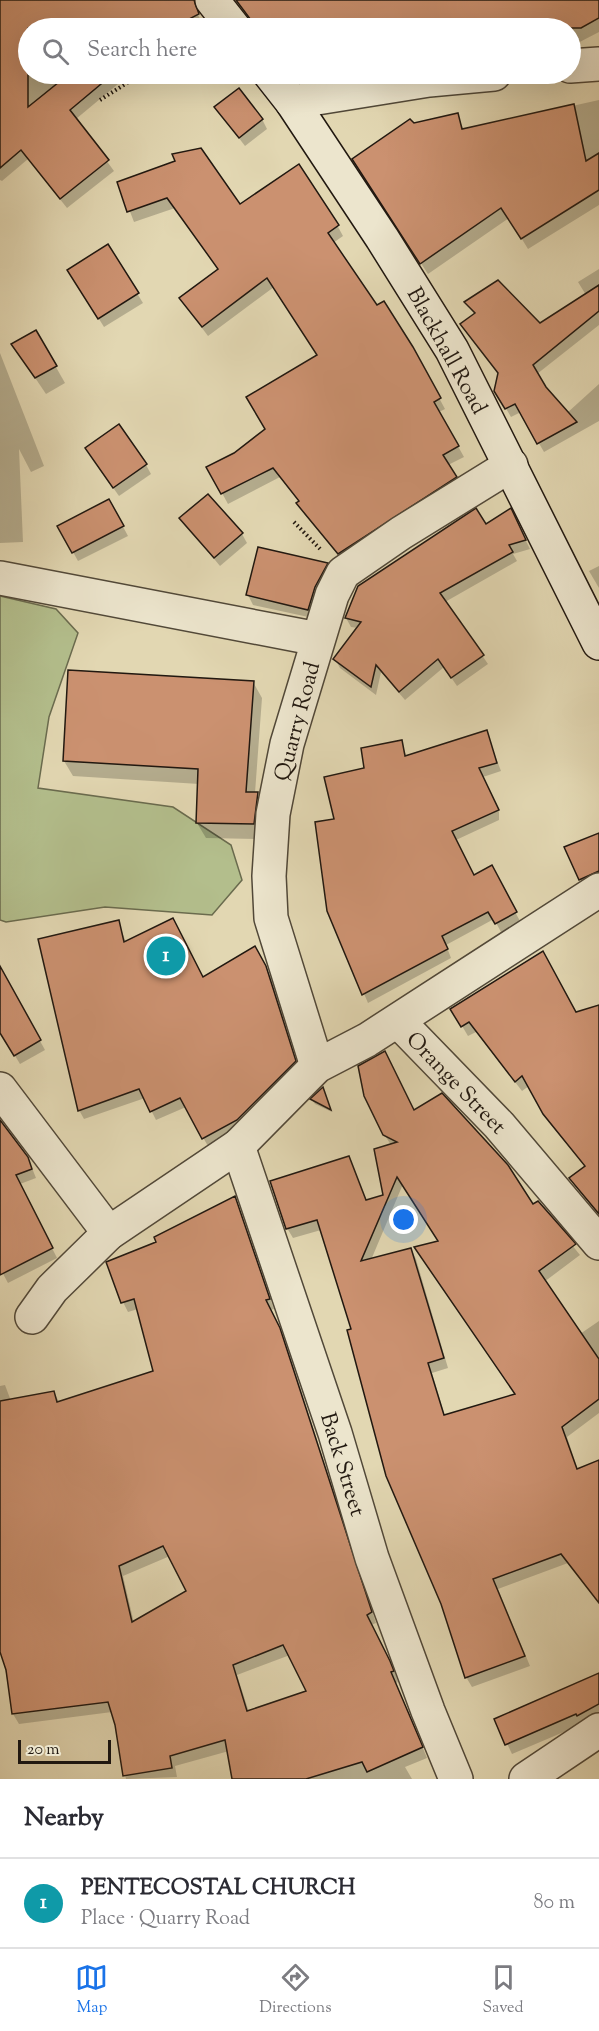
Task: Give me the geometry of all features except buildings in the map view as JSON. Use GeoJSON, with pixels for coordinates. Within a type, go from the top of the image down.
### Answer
{"type":"FeatureCollection","features":[{"type":"Feature","properties":{"kind":"street"},"geometry":{"type":"LineString","coordinates":[[212,0],[226,18]]}},
{"type":"Feature","properties":{"kind":"street"},"geometry":{"type":"LineString","coordinates":[[581,65],[599,64]]}},
{"type":"Feature","properties":{"kind":"street","name":"Blackhall Road"},"geometry":{"type":"LineString","coordinates":[[278,84],[292,102],[452,350],[599,643]]}},
{"type":"Feature","properties":{"kind":"street"},"geometry":{"type":"LineString","coordinates":[[292,102],[404,84]]}},
{"type":"Feature","properties":{"kind":"street"},"geometry":{"type":"LineString","coordinates":[[343,573],[401,533],[511,465]]}},
{"type":"Feature","properties":{"kind":"street","name":"Quarry Road"},"geometry":{"type":"LineString","coordinates":[[317,1066],[271,918],[269,876],[273,814],[286,744],[332,596],[343,573]]}},
{"type":"Feature","properties":{"kind":"street"},"geometry":{"type":"LineString","coordinates":[[0,578],[318,639]]}},
{"type":"Feature","properties":{"kind":"street","name":"Orange Street"},"geometry":{"type":"LineString","coordinates":[[599,890],[398,1021],[499,1125],[599,1244]]}},
{"type":"Feature","properties":{"kind":"street"},"geometry":{"type":"LineString","coordinates":[[32,1317],[52,1289],[109,1233],[238,1146],[317,1066],[398,1021]]}},
{"type":"Feature","properties":{"kind":"street"},"geometry":{"type":"LineString","coordinates":[[0,1089],[109,1233]]}},
{"type":"Feature","properties":{"kind":"street","name":"Back Street"},"geometry":{"type":"LineString","coordinates":[[238,1146],[336,1433],[372,1558],[428,1711],[456,1779]]}},
{"type":"Feature","properties":{"kind":"street"},"geometry":{"type":"LineString","coordinates":[[526,1779],[599,1730]]}},
{"type":"Feature","properties":{"kind":"path"},"geometry":{"type":"LineString","coordinates":[[100,100],[125,84]]}},
{"type":"Feature","properties":{"kind":"path"},"geometry":{"type":"LineString","coordinates":[[294,522],[343,573]]}},
{"type":"Feature","properties":{"kind":"green space"},"geometry":{"type":"Polygon","coordinates":[[[0,596],[56,609],[78,633],[49,717],[38,788],[173,807],[231,845],[242,880],[212,915],[105,907],[6,922],[0,920],[0,596]]]}},
{"type":"Feature","properties":{"kind":"place","name":"PENTECOSTAL CHURCH"},"geometry":{"type":"Point","coordinates":[166,956]}}]}
